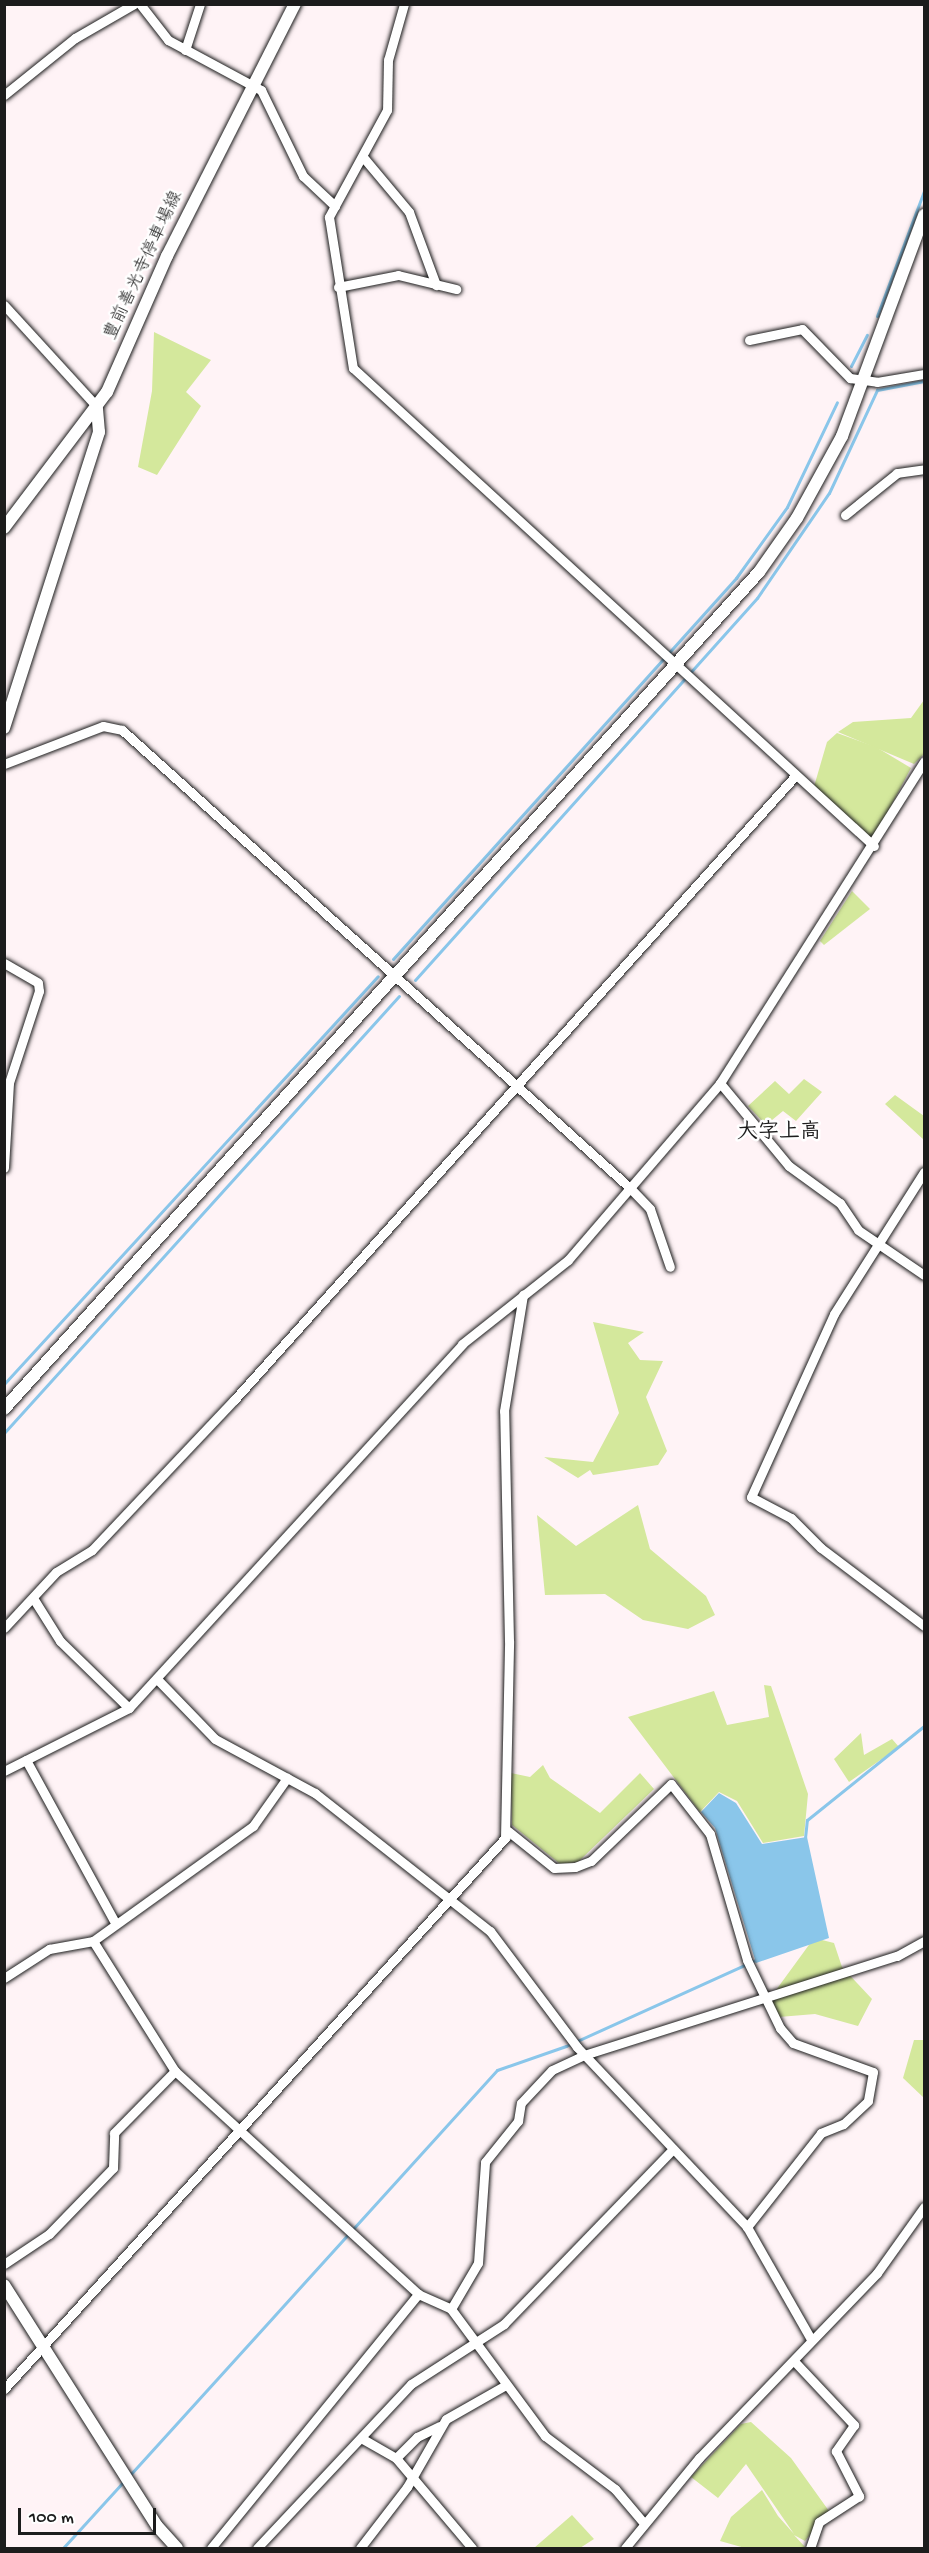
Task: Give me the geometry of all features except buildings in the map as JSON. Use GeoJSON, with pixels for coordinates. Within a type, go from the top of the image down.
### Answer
{"type":"FeatureCollection","features":[{"type":"Feature","properties":{"kind":"street"},"geometry":{"type":"LineString","coordinates":[[4,95],[75,38],[134,4]]}},
{"type":"Feature","properties":{"kind":"street"},"geometry":{"type":"LineString","coordinates":[[140,4],[163,36],[252,86],[273,106],[303,176],[334,206]]}},
{"type":"Feature","properties":{"kind":"street"},"geometry":{"type":"LineString","coordinates":[[185,50],[200,4]]}},
{"type":"Feature","properties":{"kind":"street","name":"豊前善光寺停車場線"},"geometry":{"type":"LineString","coordinates":[[4,528],[97,407],[252,86],[295,4]]}},
{"type":"Feature","properties":{"kind":"street"},"geometry":{"type":"LineString","coordinates":[[404,4],[388,60],[387,110],[334,206],[328,228],[348,356],[357,374],[874,846]]}},
{"type":"Feature","properties":{"kind":"street"},"geometry":{"type":"LineString","coordinates":[[363,157],[409,212],[436,285]]}},
{"type":"Feature","properties":{"kind":"street"},"geometry":{"type":"LineString","coordinates":[[4,1410],[738,597],[792,526],[842,436],[924,215]]}},
{"type":"Feature","properties":{"kind":"street"},"geometry":{"type":"LineString","coordinates":[[338,287],[398,275],[456,289]]}},
{"type":"Feature","properties":{"kind":"street"},"geometry":{"type":"LineString","coordinates":[[4,305],[97,407],[99,432],[4,728]]}},
{"type":"Feature","properties":{"kind":"street"},"geometry":{"type":"LineString","coordinates":[[749,340],[802,329],[850,378],[864,381],[924,374]]}},
{"type":"Feature","properties":{"kind":"street"},"geometry":{"type":"LineString","coordinates":[[845,515],[897,473],[924,469]]}},
{"type":"Feature","properties":{"kind":"street"},"geometry":{"type":"LineString","coordinates":[[4,764],[103,726],[122,730],[630,1188],[650,1209],[670,1267]]}},
{"type":"Feature","properties":{"kind":"street"},"geometry":{"type":"LineString","coordinates":[[4,1771],[129,1708],[462,1344],[568,1260],[720,1083],[874,846],[924,761]]}},
{"type":"Feature","properties":{"kind":"street"},"geometry":{"type":"LineString","coordinates":[[6,1625],[56,1572],[92,1550],[234,1400],[795,776]]}},
{"type":"Feature","properties":{"kind":"street"},"geometry":{"type":"LineString","coordinates":[[4,963],[38,983],[39,990],[9,1083],[4,1168]]}},
{"type":"Feature","properties":{"kind":"street"},"geometry":{"type":"LineString","coordinates":[[720,1083],[789,1166],[840,1203],[848,1221],[924,1275]]}},
{"type":"Feature","properties":{"kind":"street"},"geometry":{"type":"LineString","coordinates":[[924,1172],[877,1241],[834,1314],[751,1497],[791,1518],[821,1548],[924,1626]]}},
{"type":"Feature","properties":{"kind":"street"},"geometry":{"type":"LineString","coordinates":[[4,2390],[508,1832],[504,1411],[523,1295]]}},
{"type":"Feature","properties":{"kind":"street"},"geometry":{"type":"LineString","coordinates":[[33,1598],[60,1641],[129,1708]]}},
{"type":"Feature","properties":{"kind":"street"},"geometry":{"type":"LineString","coordinates":[[157,1679],[215,1739],[315,1793],[490,1931],[577,2047],[671,2151],[747,2227],[812,2339]]}},
{"type":"Feature","properties":{"kind":"street"},"geometry":{"type":"LineString","coordinates":[[26,1760],[114,1921]]}},
{"type":"Feature","properties":{"kind":"street"},"geometry":{"type":"LineString","coordinates":[[4,1978],[49,1949],[93,1941],[114,1921],[253,1826],[287,1778]]}},
{"type":"Feature","properties":{"kind":"street"},"geometry":{"type":"LineString","coordinates":[[508,1832],[554,1868],[575,1867],[591,1861],[671,1784],[710,1834],[748,1964],[764,1999],[793,2043],[873,2077],[864,2106],[843,2124],[821,2133],[747,2227]]}},
{"type":"Feature","properties":{"kind":"street"},"geometry":{"type":"LineString","coordinates":[[93,1941],[175,2071],[355,2233],[418,2294],[451,2309],[477,2339],[504,2386],[545,2436],[615,2489],[643,2522]]}},
{"type":"Feature","properties":{"kind":"street"},"geometry":{"type":"LineString","coordinates":[[451,2309],[478,2263],[480,2181],[486,2162],[518,2121],[521,2103],[543,2079],[584,2055],[897,1956],[924,1941]]}},
{"type":"Feature","properties":{"kind":"street"},"geometry":{"type":"LineString","coordinates":[[4,2264],[49,2234],[113,2168],[114,2133],[175,2071]]}},
{"type":"Feature","properties":{"kind":"street"},"geometry":{"type":"LineString","coordinates":[[257,2548],[362,2439],[411,2384],[477,2339],[504,2324],[671,2151]]}},
{"type":"Feature","properties":{"kind":"street"},"geometry":{"type":"LineString","coordinates":[[625,2548],[643,2522],[812,2339],[878,2273],[924,2206]]}},
{"type":"Feature","properties":{"kind":"street"},"geometry":{"type":"LineString","coordinates":[[4,2285],[127,2478],[177,2548]]}},
{"type":"Feature","properties":{"kind":"street"},"geometry":{"type":"LineString","coordinates":[[211,2548],[418,2294]]}},
{"type":"Feature","properties":{"kind":"street"},"geometry":{"type":"LineString","coordinates":[[794,2361],[854,2425],[836,2451],[859,2496],[819,2522],[810,2548]]}},
{"type":"Feature","properties":{"kind":"street"},"geometry":{"type":"LineString","coordinates":[[396,2458],[417,2437],[440,2426],[504,2386]]}},
{"type":"Feature","properties":{"kind":"street"},"geometry":{"type":"LineString","coordinates":[[360,2548],[411,2480],[440,2426]]}},
{"type":"Feature","properties":{"kind":"street"},"geometry":{"type":"LineString","coordinates":[[362,2439],[396,2458],[411,2480],[472,2548]]}},
{"type":"Feature","properties":{"kind":"green space"},"geometry":{"type":"Polygon","coordinates":[[[154,332],[211,360],[186,392],[201,406],[157,475],[138,467],[152,391],[154,332]]]}},
{"type":"Feature","properties":{"kind":"green space"},"geometry":{"type":"Polygon","coordinates":[[[924,700],[924,754],[914,764],[838,732],[853,722],[911,718],[924,700]]]}},
{"type":"Feature","properties":{"kind":"green space"},"geometry":{"type":"Polygon","coordinates":[[[837,733],[876,747],[911,768],[873,840],[813,790],[827,742],[837,733]]]}},
{"type":"Feature","properties":{"kind":"green space"},"geometry":{"type":"Polygon","coordinates":[[[852,891],[870,909],[824,945],[820,941],[852,891]]]}},
{"type":"Feature","properties":{"kind":"green space"},"geometry":{"type":"Polygon","coordinates":[[[804,1079],[822,1092],[796,1121],[783,1111],[766,1125],[748,1106],[775,1081],[789,1094],[804,1079]]]}},
{"type":"Feature","properties":{"kind":"green space"},"geometry":{"type":"Polygon","coordinates":[[[895,1095],[924,1116],[924,1140],[885,1104],[895,1095]]]}},
{"type":"Feature","properties":{"kind":"green space"},"geometry":{"type":"Polygon","coordinates":[[[593,1322],[644,1332],[628,1343],[640,1360],[663,1361],[646,1397],[667,1451],[658,1465],[593,1475],[590,1470],[578,1478],[544,1457],[593,1462],[619,1413],[593,1322]]]}},
{"type":"Feature","properties":{"kind":"green space"},"geometry":{"type":"Polygon","coordinates":[[[638,1505],[650,1549],[706,1596],[715,1615],[688,1629],[643,1620],[605,1594],[545,1595],[537,1515],[576,1546],[638,1505]]]}},
{"type":"Feature","properties":{"kind":"green space"},"geometry":{"type":"Polygon","coordinates":[[[764,1685],[771,1686],[808,1794],[804,1836],[763,1843],[737,1801],[719,1792],[700,1812],[628,1717],[714,1691],[727,1725],[769,1717],[764,1685]]]}},
{"type":"Feature","properties":{"kind":"green space"},"geometry":{"type":"Polygon","coordinates":[[[861,1733],[864,1755],[892,1739],[899,1747],[849,1782],[834,1759],[861,1733]]]}},
{"type":"Feature","properties":{"kind":"green space"},"geometry":{"type":"Polygon","coordinates":[[[543,1765],[550,1778],[600,1813],[640,1773],[654,1789],[578,1862],[560,1864],[512,1825],[511,1773],[530,1777],[543,1765]]]}},
{"type":"Feature","properties":{"kind":"green space"},"geometry":{"type":"Polygon","coordinates":[[[814,1938],[834,1943],[842,1967],[872,1999],[858,2026],[815,2014],[779,2017],[768,2001],[814,1938]]]}},
{"type":"Feature","properties":{"kind":"green space"},"geometry":{"type":"Polygon","coordinates":[[[914,2040],[924,2040],[924,2098],[903,2078],[914,2040]]]}},
{"type":"Feature","properties":{"kind":"green space"},"geometry":{"type":"Polygon","coordinates":[[[751,2422],[791,2458],[829,2511],[805,2541],[794,2535],[806,2548],[745,2548],[720,2541],[731,2517],[762,2490],[778,2516],[794,2534],[746,2464],[718,2498],[691,2477],[741,2424],[751,2422]]]}},
{"type":"Feature","properties":{"kind":"green space"},"geometry":{"type":"Polygon","coordinates":[[[572,2515],[594,2539],[580,2548],[534,2548],[572,2515]]]}},
{"type":"Feature","properties":{"kind":"water"},"geometry":{"type":"Polygon","coordinates":[[[719,1793],[736,1803],[762,1844],[807,1837],[829,1938],[756,1963],[715,1828],[701,1812],[719,1793]]]}},
{"type":"Feature","properties":{"kind":"waterway"},"geometry":{"type":"LineString","coordinates":[[877,316],[924,191]]}},
{"type":"Feature","properties":{"kind":"waterway"},"geometry":{"type":"LineString","coordinates":[[851,366],[867,335]]}},
{"type":"Feature","properties":{"kind":"waterway"},"geometry":{"type":"LineString","coordinates":[[415,980],[757,598],[829,493],[877,390],[924,381]]}},
{"type":"Feature","properties":{"kind":"waterway"},"geometry":{"type":"LineString","coordinates":[[393,959],[736,578],[787,507],[837,402]]}},
{"type":"Feature","properties":{"kind":"waterway"},"geometry":{"type":"LineString","coordinates":[[4,1384],[378,976]]}},
{"type":"Feature","properties":{"kind":"waterway"},"geometry":{"type":"LineString","coordinates":[[4,1433],[399,996]]}},
{"type":"Feature","properties":{"kind":"waterway"},"geometry":{"type":"LineString","coordinates":[[805,1838],[807,1820],[924,1726]]}},
{"type":"Feature","properties":{"kind":"waterway"},"geometry":{"type":"LineString","coordinates":[[129,2476],[497,2070],[566,2046],[756,1960]]}},
{"type":"Feature","properties":{"kind":"waterway"},"geometry":{"type":"LineString","coordinates":[[63,2548],[124,2481]]}},
{"type":"Feature","properties":{"kind":"district","name":"大字上高"},"geometry":{"type":"Point","coordinates":[779,1134]}}]}
